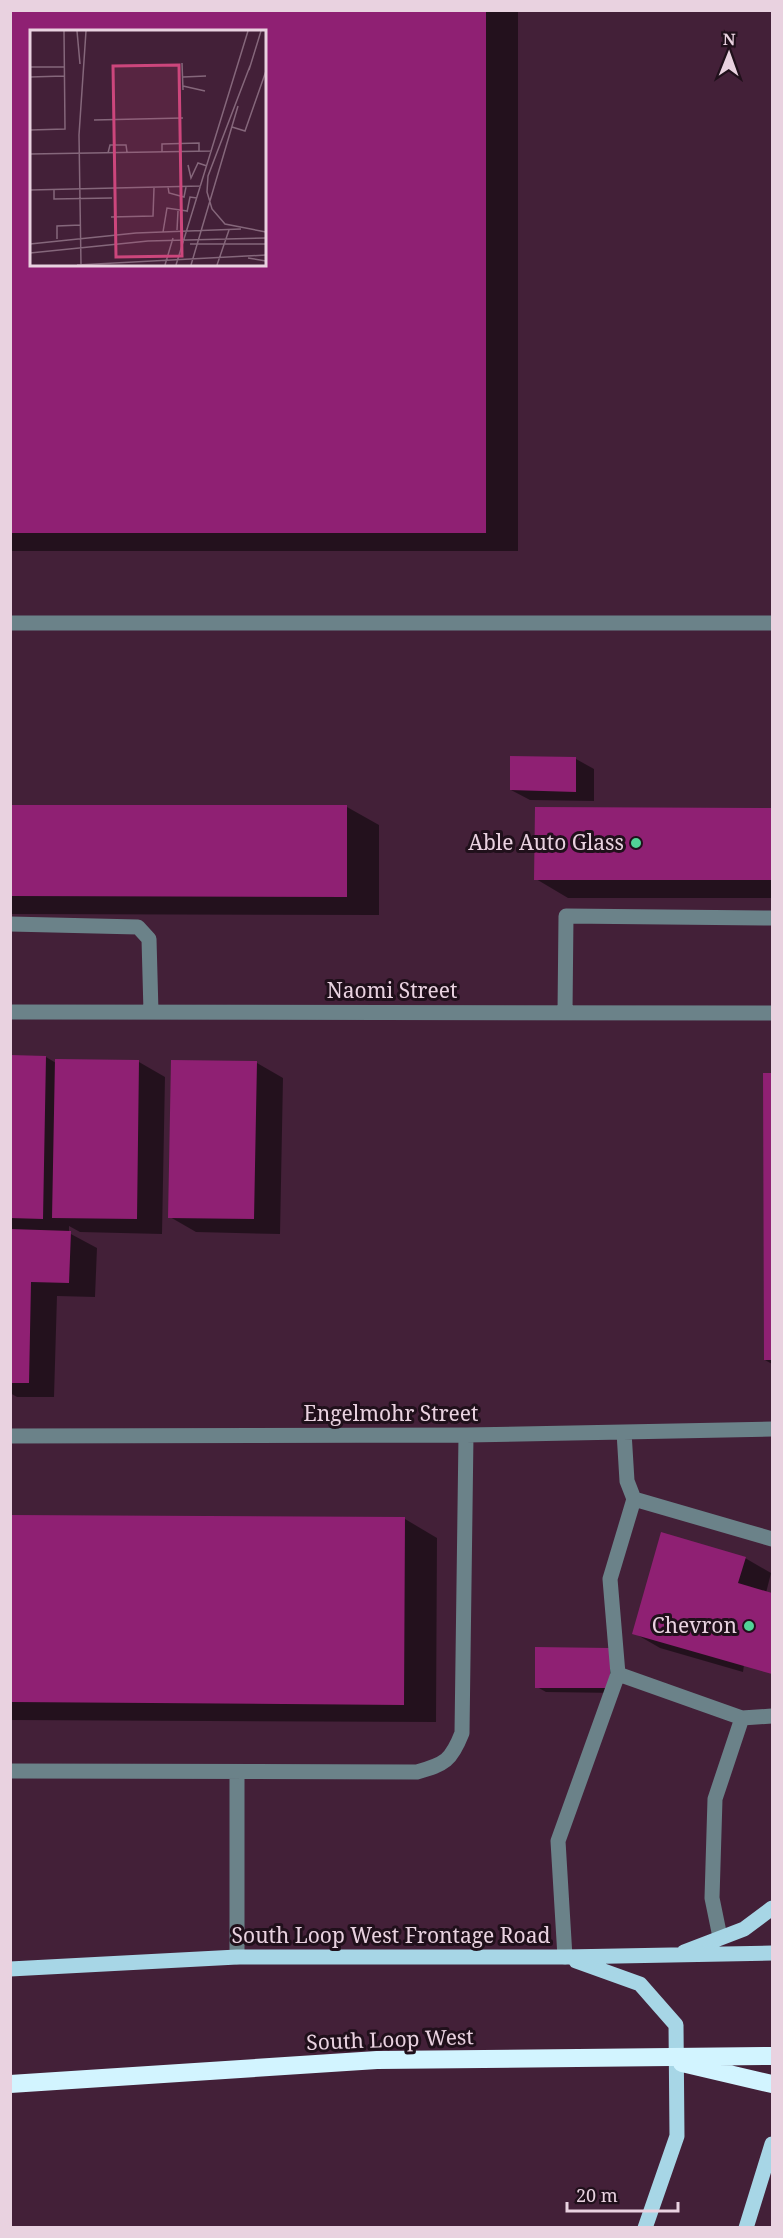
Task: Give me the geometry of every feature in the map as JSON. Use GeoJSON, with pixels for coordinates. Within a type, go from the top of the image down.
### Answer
{"type":"FeatureCollection","features":[{"type":"Feature","properties":{"kind":"highway"},"geometry":{"type":"LineString","coordinates":[[651,2056],[772,2084]]}},
{"type":"Feature","properties":{"kind":"highway","name":"South Loop West"},"geometry":{"type":"LineString","coordinates":[[10,2084],[376,2060],[772,2056]]}},
{"type":"Feature","properties":{"kind":"main road"},"geometry":{"type":"LineString","coordinates":[[675,1956],[744,1929],[772,1908]]}},
{"type":"Feature","properties":{"kind":"main road","name":"South Loop West Frontage Road"},"geometry":{"type":"LineString","coordinates":[[10,1969],[237,1957],[565,1957],[772,1953]]}},
{"type":"Feature","properties":{"kind":"main road"},"geometry":{"type":"LineString","coordinates":[[565,1957],[640,1984],[676,2025],[676,2136],[645,2228]]}},
{"type":"Feature","properties":{"kind":"main road"},"geometry":{"type":"LineString","coordinates":[[746,2228],[772,2144]]}},
{"type":"Feature","properties":{"kind":"street"},"geometry":{"type":"LineString","coordinates":[[10,623],[772,623]]}},
{"type":"Feature","properties":{"kind":"street"},"geometry":{"type":"LineString","coordinates":[[565,1012],[566,916],[772,918]]}},
{"type":"Feature","properties":{"kind":"street"},"geometry":{"type":"LineString","coordinates":[[10,924],[138,927],[149,939],[151,1012]]}},
{"type":"Feature","properties":{"kind":"street","name":"Naomi Street"},"geometry":{"type":"LineString","coordinates":[[10,1011],[772,1013]]}},
{"type":"Feature","properties":{"kind":"street","name":"Engelmohr Street"},"geometry":{"type":"LineString","coordinates":[[10,1436],[466,1435],[772,1429]]}},
{"type":"Feature","properties":{"kind":"street"},"geometry":{"type":"LineString","coordinates":[[565,1957],[558,1841],[618,1674],[610,1579],[634,1499],[627,1481],[624,1432]]}},
{"type":"Feature","properties":{"kind":"street"},"geometry":{"type":"LineString","coordinates":[[10,1771],[417,1772],[440,1766],[455,1751],[462,1733],[466,1435]]}},
{"type":"Feature","properties":{"kind":"street"},"geometry":{"type":"LineString","coordinates":[[634,1499],[772,1539]]}},
{"type":"Feature","properties":{"kind":"street"},"geometry":{"type":"LineString","coordinates":[[618,1674],[742,1718],[772,1716]]}},
{"type":"Feature","properties":{"kind":"street"},"geometry":{"type":"LineString","coordinates":[[720,1937],[712,1898],[715,1799],[742,1718]]}},
{"type":"Feature","properties":{"kind":"street"},"geometry":{"type":"LineString","coordinates":[[237,1772],[237,1957]]}},
{"type":"Feature","properties":{"kind":"building"},"geometry":{"type":"Polygon","coordinates":[[[10,10],[486,10],[486,533],[10,533],[10,10]]]}},
{"type":"Feature","properties":{"kind":"building"},"geometry":{"type":"Polygon","coordinates":[[[510,756],[576,757],[576,792],[510,790],[510,756]]]}},
{"type":"Feature","properties":{"kind":"building"},"geometry":{"type":"Polygon","coordinates":[[[10,805],[347,805],[347,897],[10,896],[10,805]]]}},
{"type":"Feature","properties":{"kind":"building"},"geometry":{"type":"Polygon","coordinates":[[[535,807],[772,808],[772,880],[534,880],[535,807]]]}},
{"type":"Feature","properties":{"kind":"building"},"geometry":{"type":"Polygon","coordinates":[[[10,1055],[46,1056],[43,1219],[10,1218],[10,1055]]]}},
{"type":"Feature","properties":{"kind":"building"},"geometry":{"type":"Polygon","coordinates":[[[55,1059],[139,1060],[137,1219],[52,1218],[55,1059]]]}},
{"type":"Feature","properties":{"kind":"building"},"geometry":{"type":"Polygon","coordinates":[[[171,1060],[257,1061],[254,1219],[168,1218],[171,1060]]]}},
{"type":"Feature","properties":{"kind":"building"},"geometry":{"type":"Polygon","coordinates":[[[763,1073],[772,1073],[772,1360],[764,1360],[763,1073]]]}},
{"type":"Feature","properties":{"kind":"building"},"geometry":{"type":"Polygon","coordinates":[[[10,1229],[71,1231],[69,1283],[31,1282],[29,1383],[10,1383],[10,1229]]]}},
{"type":"Feature","properties":{"kind":"building"},"geometry":{"type":"Polygon","coordinates":[[[10,1515],[405,1517],[404,1705],[10,1702],[10,1515]]]}},
{"type":"Feature","properties":{"kind":"building"},"geometry":{"type":"Polygon","coordinates":[[[661,1532],[746,1557],[738,1583],[772,1593],[772,1674],[632,1634],[661,1532]]]}},
{"type":"Feature","properties":{"kind":"building","name":"Chevron"},"geometry":{"type":"Polygon","coordinates":[[[535,1647],[610,1648],[610,1688],[535,1688],[535,1647]]]}},
{"type":"Feature","properties":{"kind":"place","name":"Able Auto Glass"},"geometry":{"type":"Point","coordinates":[636,843]}},
{"type":"Feature","properties":{"kind":"place","name":"Chevron"},"geometry":{"type":"Point","coordinates":[749,1626]}}]}
